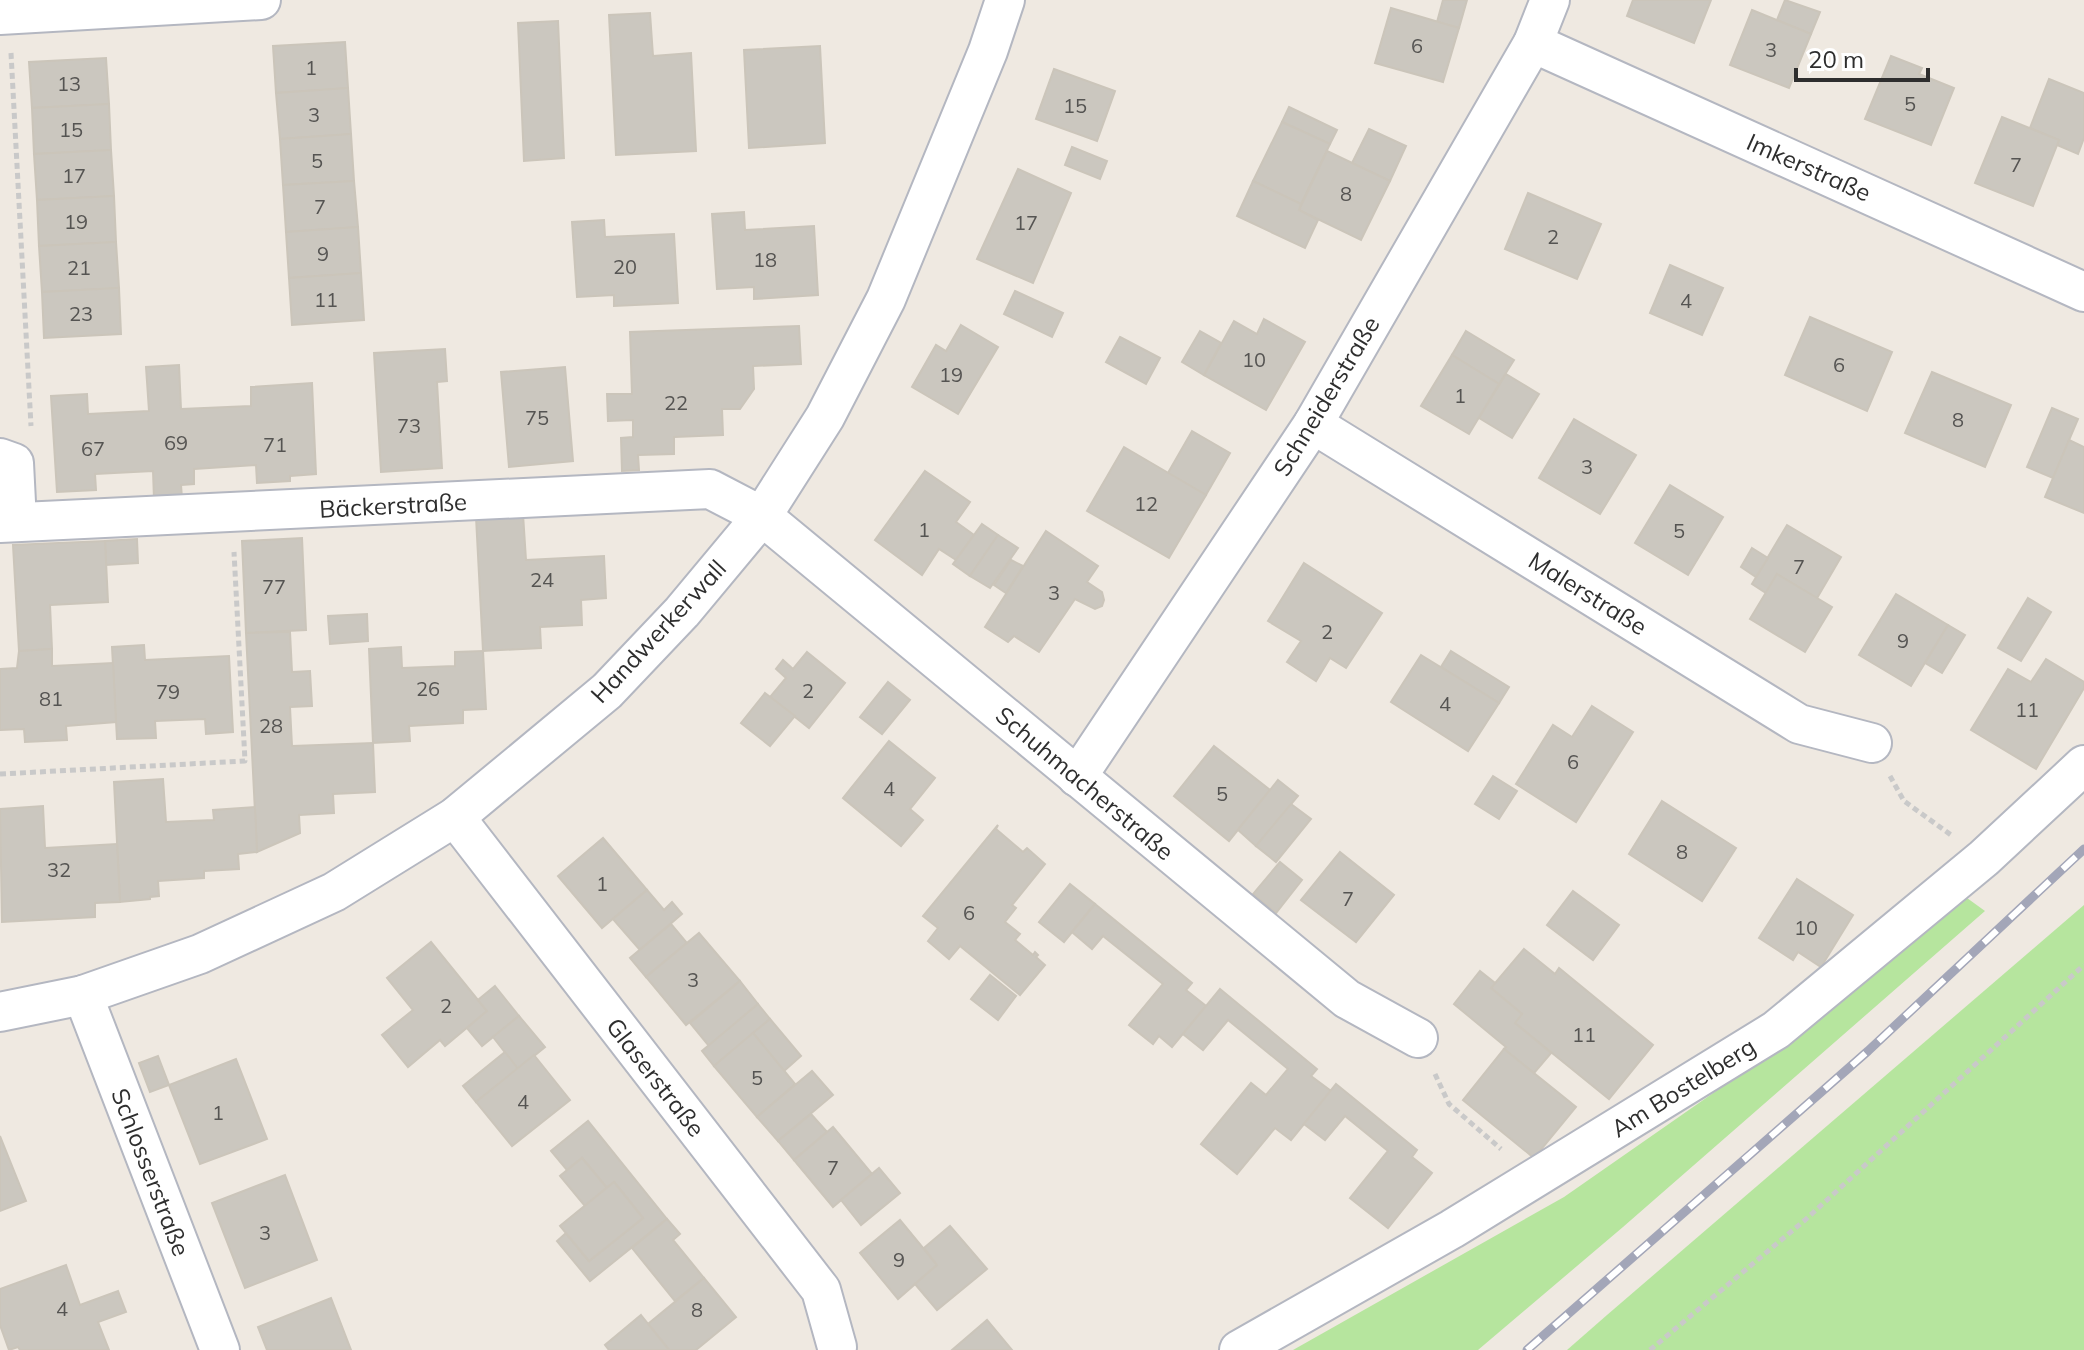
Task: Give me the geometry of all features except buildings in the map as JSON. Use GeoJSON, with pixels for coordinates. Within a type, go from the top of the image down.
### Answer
{"type":"FeatureCollection","features":[{"type":"Feature","properties":{"kind":"street"},"geometry":{"type":"LineString","coordinates":[[4,15],[261,0]]}},
{"type":"Feature","properties":{"kind":"street","name":"Handwerkerwall"},"geometry":{"type":"LineString","coordinates":[[0,1012],[83,995],[200,954],[334,892],[455,817],[607,691],[682,612],[762,516],[825,417],[886,299],[988,51],[1005,0]]}},
{"type":"Feature","properties":{"kind":"street","name":"Schneiderstraße"},"geometry":{"type":"LineString","coordinates":[[1077,777],[1313,424],[1533,43],[1550,0]]}},
{"type":"Feature","properties":{"kind":"street","name":"Imkerstraße"},"geometry":{"type":"LineString","coordinates":[[1533,43],[2084,292]]}},
{"type":"Feature","properties":{"kind":"street","name":"Malerstraße"},"geometry":{"type":"LineString","coordinates":[[1313,424],[1799,724],[1872,743]]}},
{"type":"Feature","properties":{"kind":"street","name":"Bäckerstraße"},"geometry":{"type":"LineString","coordinates":[[7,461],[9,522],[710,489],[762,516]]}},
{"type":"Feature","properties":{"kind":"street","name":"Schuhmacherstraße"},"geometry":{"type":"LineString","coordinates":[[762,516],[1347,999],[1418,1038]]}},
{"type":"Feature","properties":{"kind":"street","name":"Am Bostelberg"},"geometry":{"type":"LineString","coordinates":[[1239,1350],[1536,1178],[1776,1030],[1984,858],[2084,765]]}},
{"type":"Feature","properties":{"kind":"street","name":"Glaserstraße"},"geometry":{"type":"LineString","coordinates":[[455,817],[821,1290],[837,1347]]}},
{"type":"Feature","properties":{"kind":"street","name":"Schlosserstraße"},"geometry":{"type":"LineString","coordinates":[[83,995],[220,1350]]}},
{"type":"Feature","properties":{"kind":"path"},"geometry":{"type":"LineString","coordinates":[[4,15],[31,427],[7,461]]}},
{"type":"Feature","properties":{"kind":"path"},"geometry":{"type":"LineString","coordinates":[[0,774],[245,761],[232,512]]}},
{"type":"Feature","properties":{"kind":"path"},"geometry":{"type":"LineString","coordinates":[[1872,743],[1904,801],[1984,858]]}},
{"type":"Feature","properties":{"kind":"path"},"geometry":{"type":"LineString","coordinates":[[1650,1350],[1805,1220],[2084,965]]}},
{"type":"Feature","properties":{"kind":"path"},"geometry":{"type":"LineString","coordinates":[[1418,1038],[1449,1104],[1536,1178]]}},
{"type":"Feature","properties":{"kind":"green space"},"geometry":{"type":"Polygon","coordinates":[[[1967,898],[1985,911],[1478,1350],[1293,1350],[1564,1197],[1811,1025],[1967,898]]]}},
{"type":"Feature","properties":{"kind":"green space"},"geometry":{"type":"Polygon","coordinates":[[[2084,905],[2084,1350],[1567,1350],[1607,1315],[2084,905]]]}},
{"type":"Feature","properties":{"kind":"railway"},"geometry":{"type":"LineString","coordinates":[[1527,1350],[1868,1051],[2084,849]]}}]}
